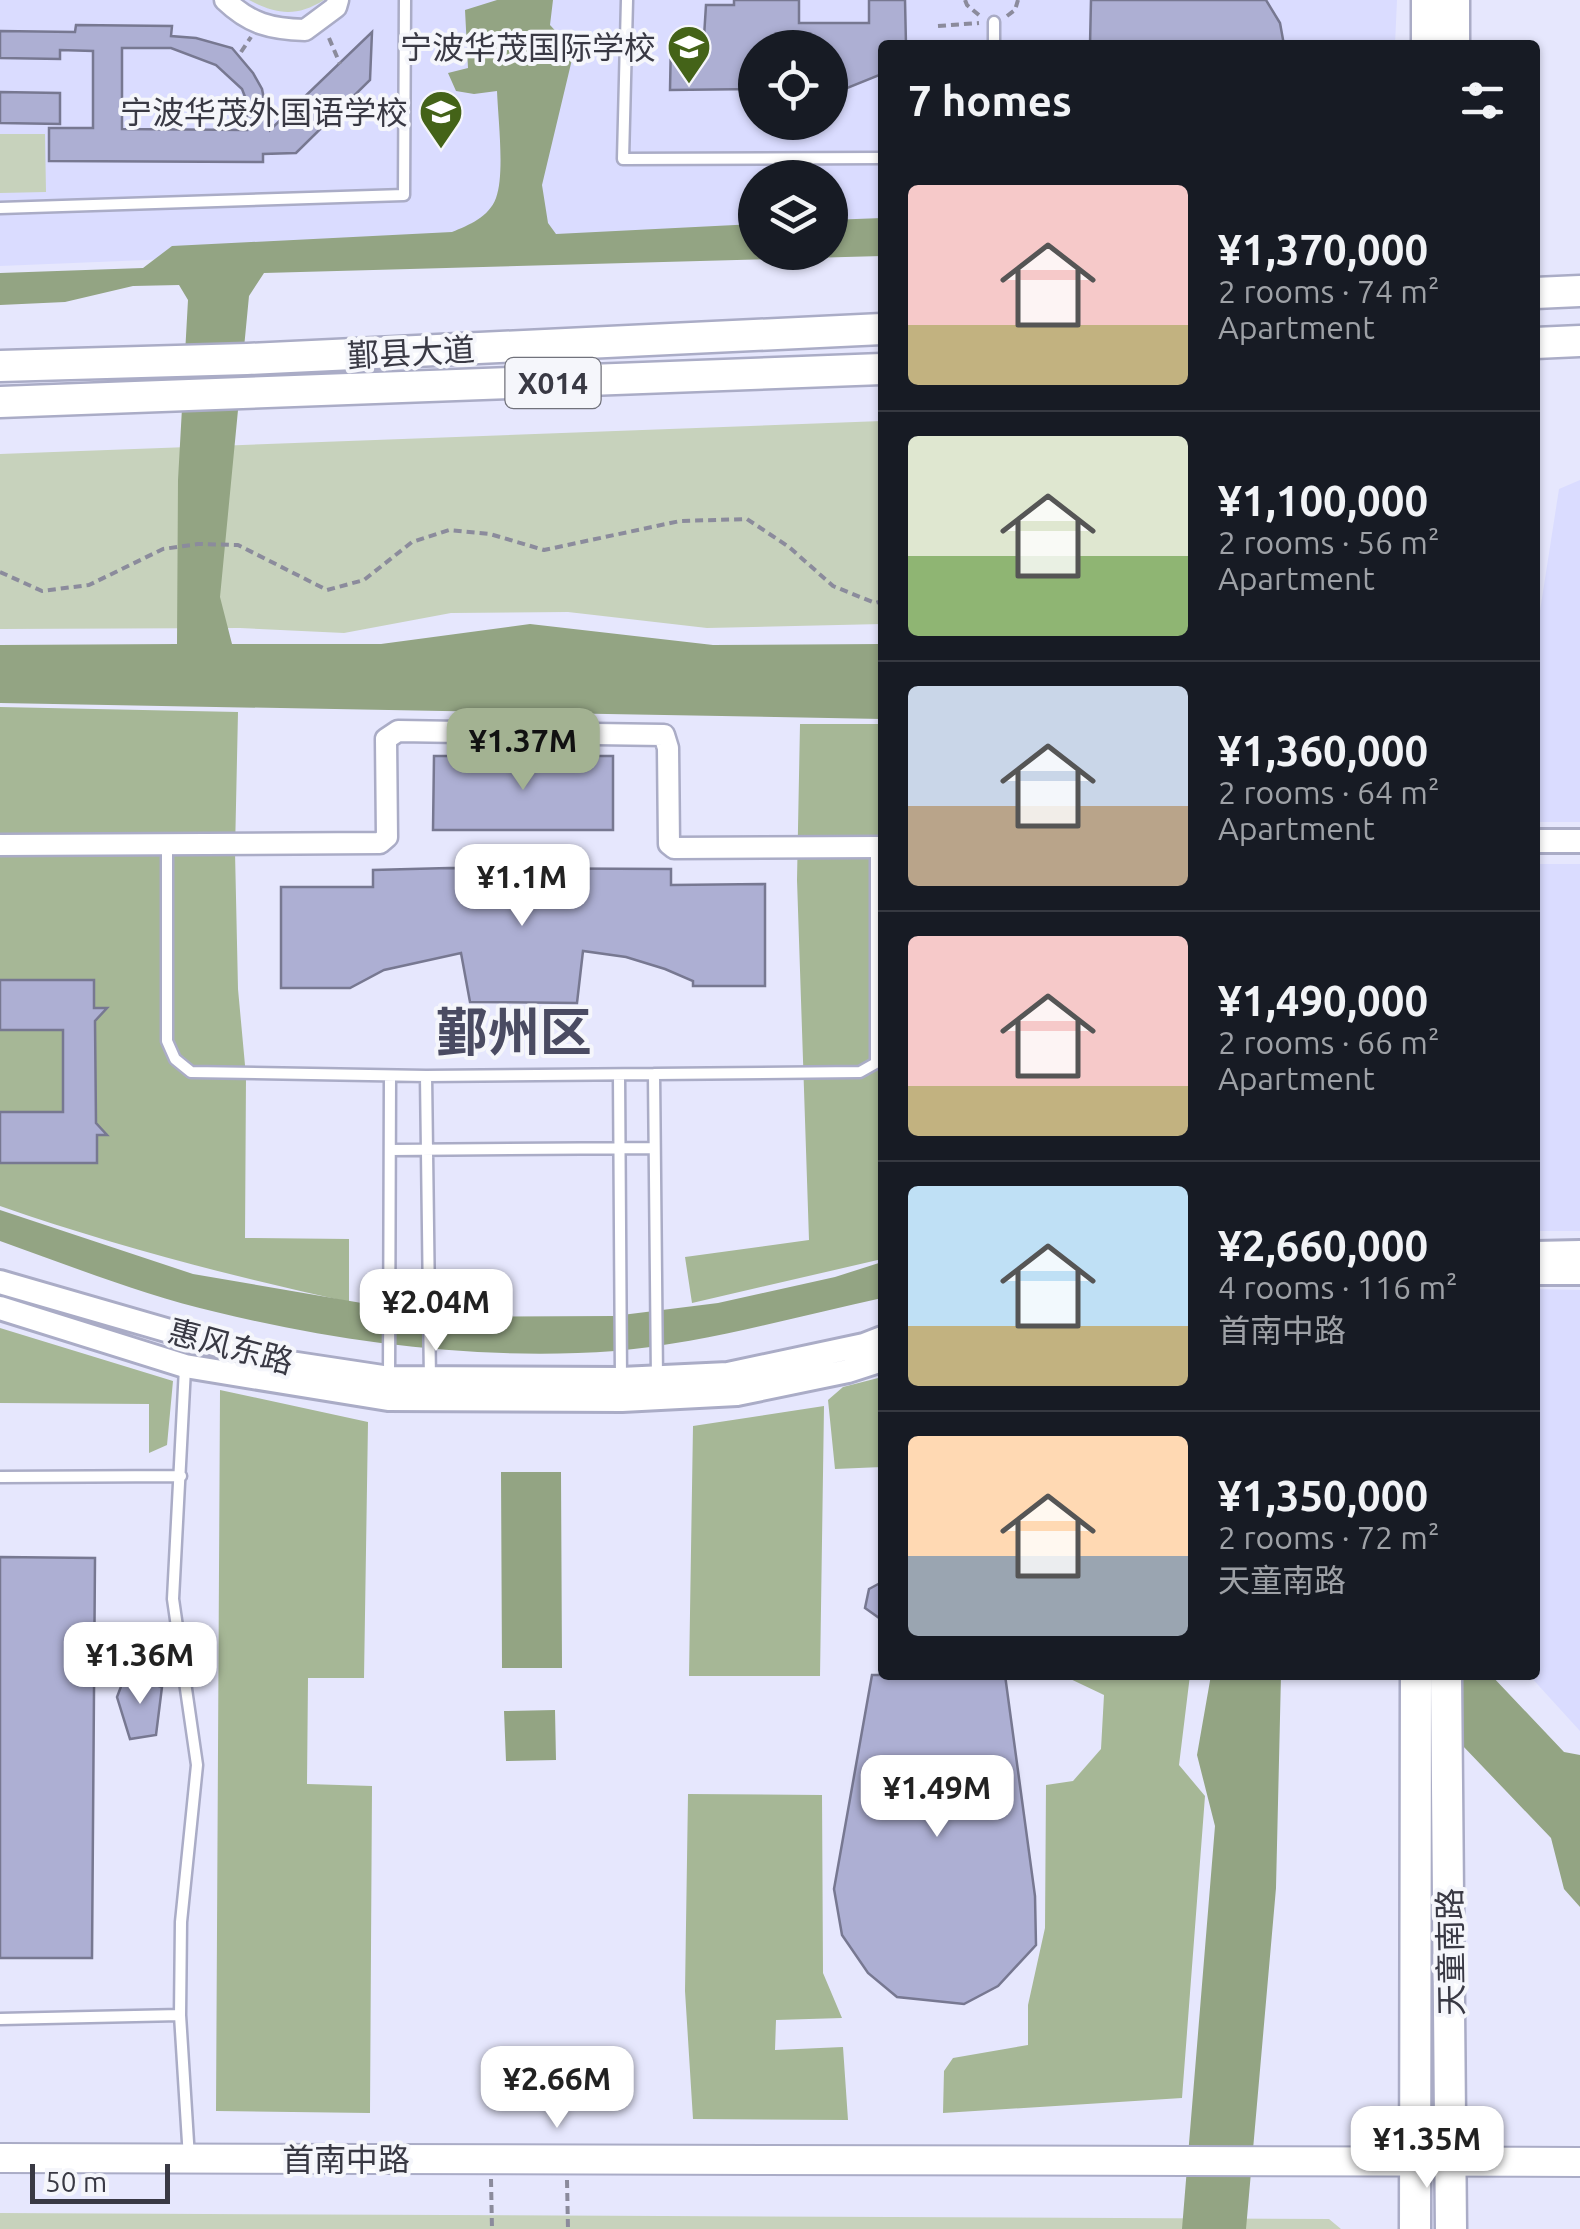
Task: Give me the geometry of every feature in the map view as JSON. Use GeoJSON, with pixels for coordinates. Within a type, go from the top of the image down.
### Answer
{"type":"FeatureCollection","features":[{"type":"Feature","properties":{"kind":"main road"},"geometry":{"type":"LineString","coordinates":[[1427,0],[1427,40]]}},
{"type":"Feature","properties":{"kind":"main road"},"geometry":{"type":"LineString","coordinates":[[1454,0],[1454,40]]}},
{"type":"Feature","properties":{"kind":"main road"},"geometry":{"type":"LineString","coordinates":[[1540,293],[1580,291]]}},
{"type":"Feature","properties":{"kind":"main road","name":"鄞县大道"},"geometry":{"type":"LineString","coordinates":[[0,366],[248,359],[878,329]]}},
{"type":"Feature","properties":{"kind":"main road"},"geometry":{"type":"LineString","coordinates":[[1540,342],[1580,341]]}},
{"type":"Feature","properties":{"kind":"main road","name":"鄞县大道"},"geometry":{"type":"LineString","coordinates":[[0,402],[878,369]]}},
{"type":"Feature","properties":{"kind":"main road","name":"天童南路"},"geometry":{"type":"LineString","coordinates":[[1416,1680],[1416,2229]]}},
{"type":"Feature","properties":{"kind":"main road","name":"天童南路"},"geometry":{"type":"LineString","coordinates":[[1446,1680],[1451,2229]]}},
{"type":"Feature","properties":{"kind":"main road","name":"首南中路"},"geometry":{"type":"LineString","coordinates":[[0,2158],[1417,2162]]}},
{"type":"Feature","properties":{"kind":"main road"},"geometry":{"type":"LineString","coordinates":[[1417,2162],[1580,2162]]}},
{"type":"Feature","properties":{"kind":"street"},"geometry":{"type":"LineString","coordinates":[[225,0],[241,16],[270,28],[305,30],[336,7],[338,0]]}},
{"type":"Feature","properties":{"kind":"street"},"geometry":{"type":"LineString","coordinates":[[0,845],[380,843],[387,836],[386,739],[398,730],[664,735],[668,748],[669,844],[674,848],[878,847]]}},
{"type":"Feature","properties":{"kind":"street"},"geometry":{"type":"LineString","coordinates":[[1540,840],[1580,841]]}},
{"type":"Feature","properties":{"kind":"street"},"geometry":{"type":"LineString","coordinates":[[1540,1252],[1580,1252]]}},
{"type":"Feature","properties":{"kind":"street"},"geometry":{"type":"LineString","coordinates":[[1540,1273],[1580,1273]]}},
{"type":"Feature","properties":{"kind":"street","name":"惠风东路"},"geometry":{"type":"LineString","coordinates":[[0,1282],[270,1360],[388,1388]]}},
{"type":"Feature","properties":{"kind":"street","name":"惠风东路"},"geometry":{"type":"LineString","coordinates":[[0,1308],[185,1366],[388,1388],[658,1389],[737,1394],[878,1361]]}},
{"type":"Feature","properties":{"kind":"street","name":"惠风东路"},"geometry":{"type":"LineString","coordinates":[[658,1389],[864,1346],[878,1340]]}},
{"type":"Feature","properties":{"kind":"lane"},"geometry":{"type":"LineString","coordinates":[[0,208],[404,195],[405,0]]}},
{"type":"Feature","properties":{"kind":"lane"},"geometry":{"type":"LineString","coordinates":[[627,0],[622,159],[878,158]]}},
{"type":"Feature","properties":{"kind":"lane"},"geometry":{"type":"LineString","coordinates":[[994,22],[994,40]]}},
{"type":"Feature","properties":{"kind":"lane"},"geometry":{"type":"LineString","coordinates":[[168,844],[168,1041],[175,1059],[191,1072],[390,1076],[860,1072],[876,1063],[878,919]]}},
{"type":"Feature","properties":{"kind":"lane"},"geometry":{"type":"LineString","coordinates":[[654,1074],[658,1389]]}},
{"type":"Feature","properties":{"kind":"lane"},"geometry":{"type":"LineString","coordinates":[[619,1075],[621,1390]]}},
{"type":"Feature","properties":{"kind":"lane"},"geometry":{"type":"LineString","coordinates":[[388,1388],[390,1076]]}},
{"type":"Feature","properties":{"kind":"lane"},"geometry":{"type":"LineString","coordinates":[[426,1076],[430,1390]]}},
{"type":"Feature","properties":{"kind":"lane"},"geometry":{"type":"LineString","coordinates":[[390,1150],[654,1148]]}},
{"type":"Feature","properties":{"kind":"lane"},"geometry":{"type":"LineString","coordinates":[[185,1366],[172,1598],[197,1765],[181,1922],[180,2016],[189,2158]]}},
{"type":"Feature","properties":{"kind":"lane"},"geometry":{"type":"LineString","coordinates":[[0,1477],[181,1476]]}},
{"type":"Feature","properties":{"kind":"lane"},"geometry":{"type":"LineString","coordinates":[[0,2019],[180,2016]]}},
{"type":"Feature","properties":{"kind":"path"},"geometry":{"type":"LineString","coordinates":[[965,0],[974,14],[994,22]]}},
{"type":"Feature","properties":{"kind":"path"},"geometry":{"type":"LineString","coordinates":[[938,26],[994,22],[1015,10],[1018,0]]}},
{"type":"Feature","properties":{"kind":"path"},"geometry":{"type":"LineString","coordinates":[[321,20],[340,64]]}},
{"type":"Feature","properties":{"kind":"path"},"geometry":{"type":"LineString","coordinates":[[0,572],[42,592],[89,585],[162,550],[198,544],[238,545],[327,590],[364,580],[412,542],[449,530],[490,534],[544,550],[680,521],[747,519],[789,547],[833,586],[878,602]]}},
{"type":"Feature","properties":{"kind":"path"},"geometry":{"type":"LineString","coordinates":[[491,2160],[492,2229]]}},
{"type":"Feature","properties":{"kind":"path"},"geometry":{"type":"LineString","coordinates":[[567,2160],[568,2229]]}},
{"type":"Feature","properties":{"kind":"shaded area","name":"宁波华茂外国语学校"},"geometry":{"type":"Polygon","coordinates":[[[0,0],[1397,0],[1395,40],[878,40],[878,230],[848,231],[848,160],[738,160],[738,236],[0,266],[0,0]]]}},
{"type":"Feature","properties":{"kind":"shaded area"},"geometry":{"type":"Polygon","coordinates":[[[249,0],[324,0],[287,12],[249,0]]]}},
{"type":"Feature","properties":{"kind":"shaded area"},"geometry":{"type":"Polygon","coordinates":[[[497,0],[553,0],[550,25],[574,51],[542,185],[548,223],[556,234],[738,225],[738,260],[264,273],[249,296],[220,597],[232,644],[381,644],[530,624],[713,645],[878,644],[878,719],[0,703],[0,645],[177,644],[178,480],[188,300],[179,285],[133,286],[65,302],[0,305],[0,273],[143,268],[172,246],[452,232],[489,210],[499,188],[497,91],[456,91],[448,73],[468,68],[465,10],[497,0]]]}},
{"type":"Feature","properties":{"kind":"shaded area"},"geometry":{"type":"Polygon","coordinates":[[[0,134],[45,134],[46,192],[0,193],[0,134]]]}},
{"type":"Feature","properties":{"kind":"shaded area"},"geometry":{"type":"Polygon","coordinates":[[[878,218],[878,256],[848,257],[848,219],[878,218]]]}},
{"type":"Feature","properties":{"kind":"shaded area"},"geometry":{"type":"Polygon","coordinates":[[[878,421],[878,624],[707,628],[568,612],[451,613],[344,633],[240,628],[0,629],[0,454],[878,421]]]}},
{"type":"Feature","properties":{"kind":"shaded area"},"geometry":{"type":"Polygon","coordinates":[[[1580,480],[1580,822],[1540,822],[1540,611],[1559,489],[1580,480]]]}},
{"type":"Feature","properties":{"kind":"shaded area"},"geometry":{"type":"Polygon","coordinates":[[[0,707],[238,712],[235,852],[238,989],[246,1076],[245,1238],[349,1239],[349,1302],[173,1259],[0,1206],[0,707]]]}},
{"type":"Feature","properties":{"kind":"shaded area"},"geometry":{"type":"Polygon","coordinates":[[[800,724],[878,724],[878,1260],[692,1303],[685,1257],[809,1240],[797,880],[800,724]]]}},
{"type":"Feature","properties":{"kind":"shaded area"},"geometry":{"type":"Polygon","coordinates":[[[1540,864],[1580,864],[1580,1231],[1540,1231],[1540,864]]]}},
{"type":"Feature","properties":{"kind":"shaded area"},"geometry":{"type":"Polygon","coordinates":[[[0,1210],[193,1274],[443,1317],[614,1316],[718,1303],[878,1263],[878,1299],[716,1336],[649,1347],[565,1353],[464,1351],[314,1333],[188,1305],[0,1241],[0,1210]]]}},
{"type":"Feature","properties":{"kind":"shaded area"},"geometry":{"type":"Polygon","coordinates":[[[1540,1289],[1580,1290],[1580,1731],[1534,1680],[1540,1680],[1540,1289]]]}},
{"type":"Feature","properties":{"kind":"shaded area"},"geometry":{"type":"Polygon","coordinates":[[[0,1328],[173,1381],[167,1445],[149,1453],[149,1404],[0,1403],[0,1328]]]}},
{"type":"Feature","properties":{"kind":"shaded area"},"geometry":{"type":"Polygon","coordinates":[[[878,1378],[878,1467],[835,1469],[828,1400],[843,1387],[878,1378]]]}},
{"type":"Feature","properties":{"kind":"shaded area"},"geometry":{"type":"Polygon","coordinates":[[[220,1390],[368,1422],[364,1678],[308,1678],[307,1784],[372,1786],[370,2113],[216,2111],[220,1390]]]}},
{"type":"Feature","properties":{"kind":"shaded area"},"geometry":{"type":"Polygon","coordinates":[[[824,1406],[820,1676],[689,1676],[693,1426],[824,1406]]]}},
{"type":"Feature","properties":{"kind":"shaded area"},"geometry":{"type":"Polygon","coordinates":[[[501,1472],[561,1472],[562,1668],[502,1668],[501,1472]]]}},
{"type":"Feature","properties":{"kind":"shaded area"},"geometry":{"type":"Polygon","coordinates":[[[1072,1680],[1189,1680],[1179,1765],[1205,1796],[1182,2098],[943,2113],[944,2071],[953,2058],[1028,2045],[1028,2005],[1045,1928],[1046,1785],[1073,1781],[1101,1749],[1104,1695],[1072,1680]]]}},
{"type":"Feature","properties":{"kind":"shaded area"},"geometry":{"type":"Polygon","coordinates":[[[1210,1680],[1281,1680],[1276,1888],[1246,2229],[1182,2229],[1215,1826],[1197,1755],[1210,1680]]]}},
{"type":"Feature","properties":{"kind":"shaded area"},"geometry":{"type":"Polygon","coordinates":[[[1400,1680],[1496,1680],[1564,1752],[1580,1755],[1580,1907],[1564,1889],[1551,1838],[1400,1680]]]}},
{"type":"Feature","properties":{"kind":"shaded area"},"geometry":{"type":"Polygon","coordinates":[[[555,1710],[556,1760],[506,1761],[504,1711],[555,1710]]]}},
{"type":"Feature","properties":{"kind":"shaded area"},"geometry":{"type":"Polygon","coordinates":[[[688,1794],[822,1795],[823,1973],[842,2018],[776,2020],[775,2050],[843,2047],[848,2120],[693,2119],[685,1991],[688,1794]]]}},
{"type":"Feature","properties":{"kind":"shaded area"},"geometry":{"type":"Polygon","coordinates":[[[0,2213],[1329,2219],[1341,2229],[0,2229],[0,2213]]]}},
{"type":"Feature","properties":{"kind":"building"},"geometry":{"type":"Polygon","coordinates":[[[734,0],[799,0],[799,23],[869,23],[869,0],[905,0],[906,40],[878,40],[878,76],[848,88],[848,30],[738,30],[738,89],[670,90],[671,39],[704,37],[706,5],[734,5],[734,0]]]}},
{"type":"Feature","properties":{"kind":"building"},"geometry":{"type":"Polygon","coordinates":[[[1091,0],[1266,0],[1280,23],[1283,40],[1090,40],[1091,0]]]}},
{"type":"Feature","properties":{"kind":"building"},"geometry":{"type":"Polygon","coordinates":[[[76,25],[172,26],[171,36],[232,48],[262,89],[270,130],[372,32],[370,80],[296,153],[263,154],[263,162],[49,161],[49,128],[93,128],[93,51],[60,50],[60,59],[0,58],[0,31],[75,32],[76,25]],[[122,48],[122,129],[247,130],[247,102],[242,89],[216,65],[171,48],[122,48]]]}},
{"type":"Feature","properties":{"kind":"building"},"geometry":{"type":"Polygon","coordinates":[[[0,92],[60,93],[60,124],[0,123],[0,92]]]}},
{"type":"Feature","properties":{"kind":"building"},"geometry":{"type":"Polygon","coordinates":[[[434,756],[613,756],[613,830],[433,830],[434,756]]]}},
{"type":"Feature","properties":{"kind":"building"},"geometry":{"type":"Polygon","coordinates":[[[671,869],[671,885],[765,884],[765,986],[693,986],[693,981],[665,969],[626,957],[583,951],[577,1003],[470,1002],[461,953],[384,970],[350,988],[281,988],[281,887],[373,887],[373,870],[671,869]]]}},
{"type":"Feature","properties":{"kind":"building"},"geometry":{"type":"Polygon","coordinates":[[[0,980],[94,980],[94,1008],[107,1008],[95,1021],[96,1123],[107,1135],[97,1135],[97,1163],[0,1163],[0,1112],[63,1112],[63,1030],[0,1030],[0,980]]]}},
{"type":"Feature","properties":{"kind":"building"},"geometry":{"type":"Polygon","coordinates":[[[0,1557],[95,1558],[92,1958],[0,1958],[0,1557]]]}},
{"type":"Feature","properties":{"kind":"building"},"geometry":{"type":"Polygon","coordinates":[[[878,1584],[878,1617],[865,1608],[869,1589],[878,1584]]]}},
{"type":"Feature","properties":{"kind":"building"},"geometry":{"type":"Polygon","coordinates":[[[872,1675],[878,1675],[878,1680],[1006,1680],[1035,1896],[1036,1945],[998,1986],[964,2004],[897,1997],[868,1973],[842,1935],[834,1889],[872,1675]]]}},
{"type":"Feature","properties":{"kind":"building"},"geometry":{"type":"Polygon","coordinates":[[[125,1676],[162,1687],[156,1735],[130,1739],[117,1697],[125,1676]]]}},
{"type":"Feature","properties":{"kind":"place","name":"宁波华茂国际学校"},"geometry":{"type":"Point","coordinates":[689,85]}},
{"type":"Feature","properties":{"kind":"place","name":"宁波华茂外国语学校"},"geometry":{"type":"Point","coordinates":[441,150]}},
{"type":"Feature","properties":{"kind":"district","name":"鄞州区"},"geometry":{"type":"Point","coordinates":[514,1032]}}]}
